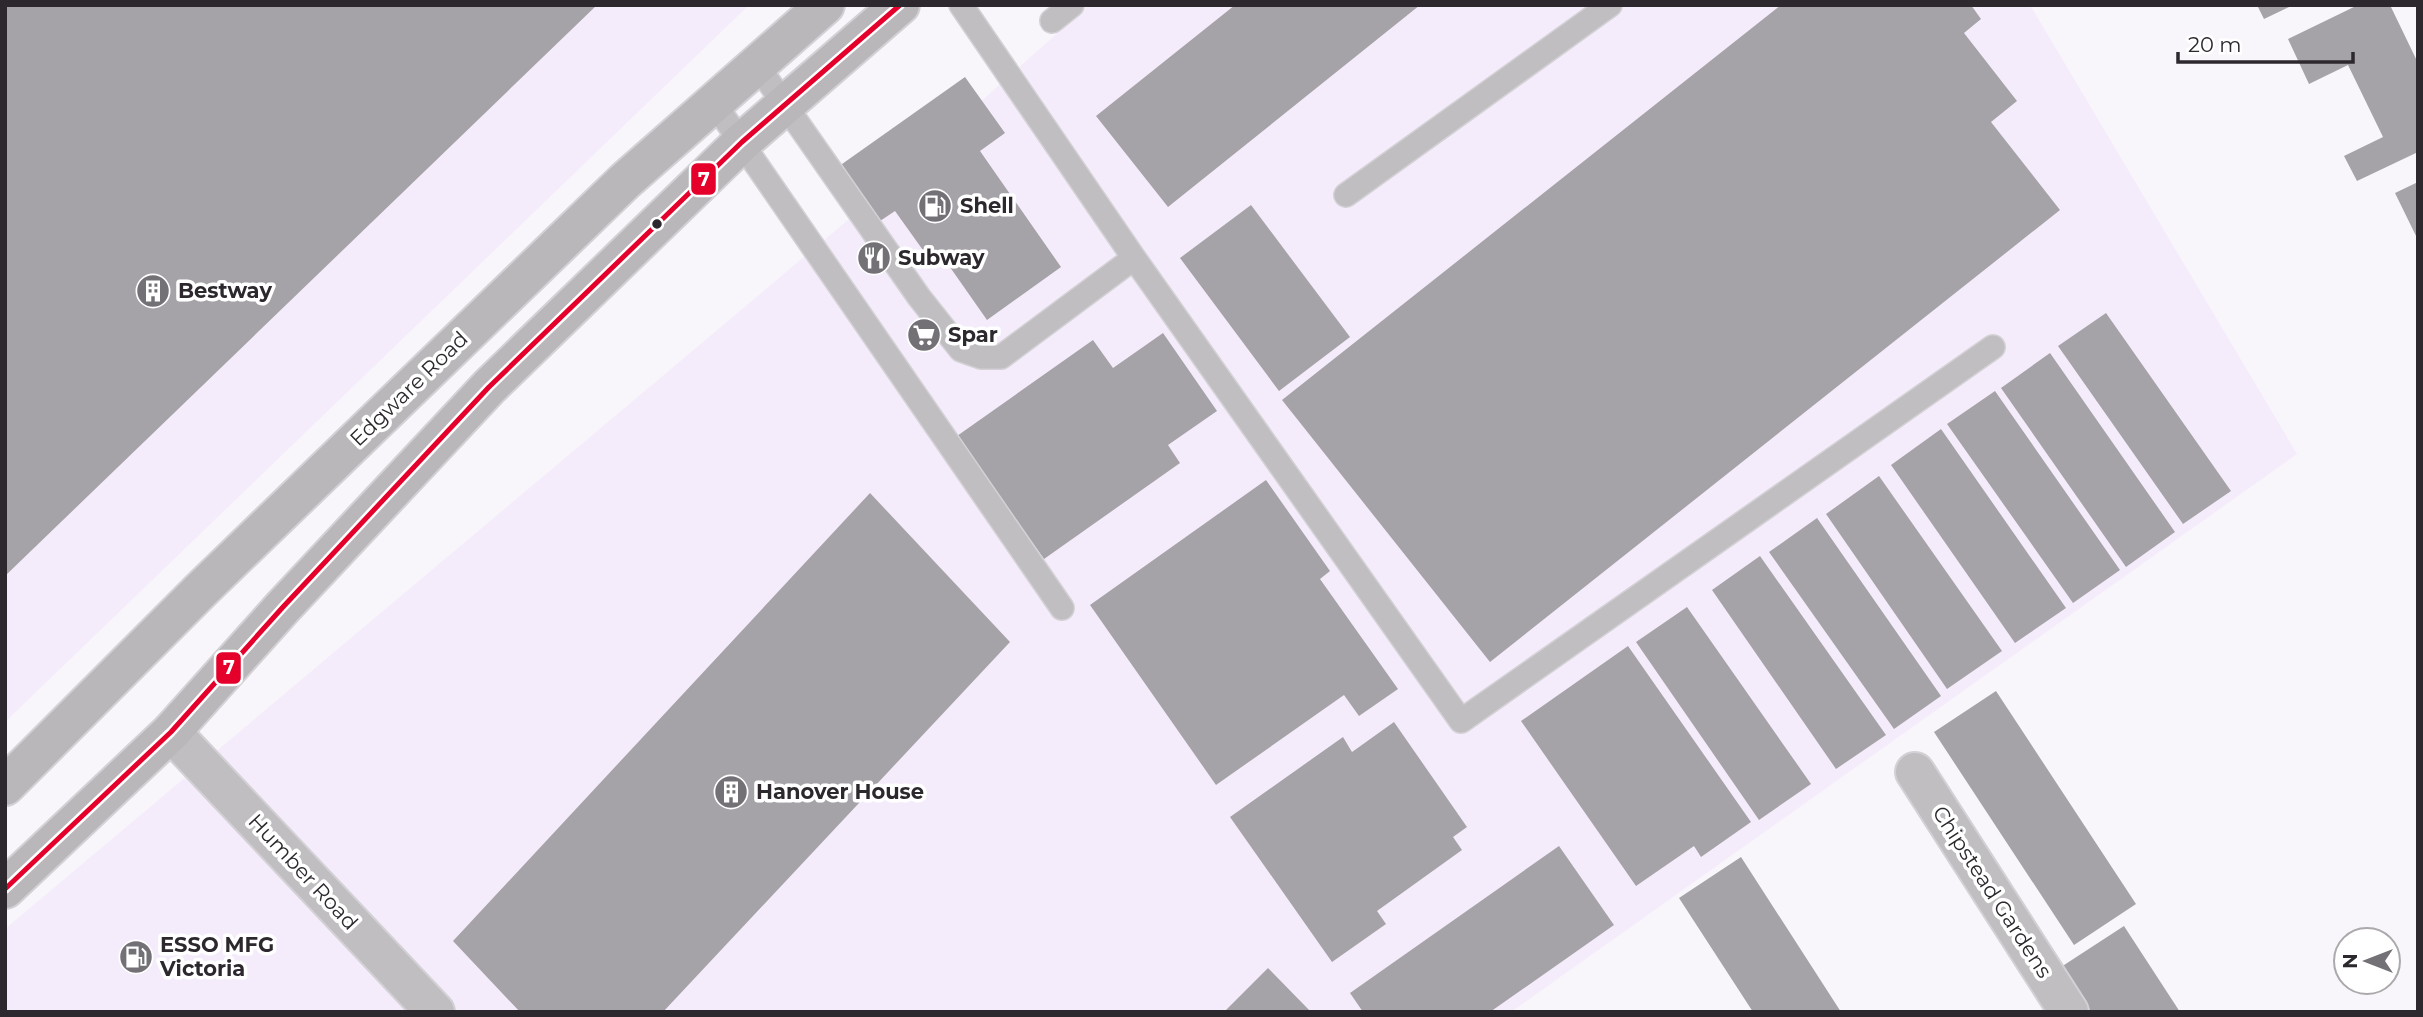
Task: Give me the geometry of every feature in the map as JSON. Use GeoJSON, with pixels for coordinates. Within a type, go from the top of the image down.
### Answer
{"type":"FeatureCollection","features":[{"type":"Feature","properties":{"kind":"main road","name":"Edgware Road"},"geometry":{"type":"LineString","coordinates":[[5,786],[201,590],[625,181],[825,5]]}},
{"type":"Feature","properties":{"kind":"main road"},"geometry":{"type":"LineString","coordinates":[[5,917],[282,607],[489,387],[742,142],[900,5]]}},
{"type":"Feature","properties":{"kind":"main road"},"geometry":{"type":"LineString","coordinates":[[5,889],[171,732]]}},
{"type":"Feature","properties":{"kind":"street","name":"Humber Road"},"geometry":{"type":"LineString","coordinates":[[171,732],[435,1012]]}},
{"type":"Feature","properties":{"kind":"street","name":"Chipstead Gardens"},"geometry":{"type":"LineString","coordinates":[[1915,772],[2069,1012]]}},
{"type":"Feature","properties":{"kind":"lane"},"geometry":{"type":"LineString","coordinates":[[961,5],[1134,258],[1461,721],[1993,347]]}},
{"type":"Feature","properties":{"kind":"lane"},"geometry":{"type":"LineString","coordinates":[[1052,21],[1072,5]]}},
{"type":"Feature","properties":{"kind":"lane"},"geometry":{"type":"LineString","coordinates":[[1346,195],[1606,6]]}},
{"type":"Feature","properties":{"kind":"lane"},"geometry":{"type":"LineString","coordinates":[[757,65],[919,297],[961,350],[981,357],[1001,357],[1134,258]]}},
{"type":"Feature","properties":{"kind":"lane"},"geometry":{"type":"LineString","coordinates":[[714,103],[1062,608]]}},
{"type":"Feature","properties":{"kind":"shaded area","name":"Bestway"},"geometry":{"type":"Polygon","coordinates":[[[5,5],[749,5],[5,722],[5,5]]]}},
{"type":"Feature","properties":{"kind":"shaded area"},"geometry":{"type":"Polygon","coordinates":[[[1089,5],[2030,5],[2297,454],[1511,1012],[5,1012],[5,929],[848,220],[1089,5]]]}},
{"type":"Feature","properties":{"kind":"building","name":"Bestway"},"geometry":{"type":"Polygon","coordinates":[[[5,5],[597,5],[5,576],[5,5]]]}},
{"type":"Feature","properties":{"kind":"building"},"geometry":{"type":"Polygon","coordinates":[[[1235,5],[1420,5],[1168,207],[1096,116],[1235,5]]]}},
{"type":"Feature","properties":{"kind":"building"},"geometry":{"type":"Polygon","coordinates":[[[1781,5],[1971,5],[1981,19],[1964,33],[2017,101],[1991,122],[2060,210],[1490,662],[1282,400],[1781,5]]]}},
{"type":"Feature","properties":{"kind":"building"},"geometry":{"type":"Polygon","coordinates":[[[2257,5],[2293,5],[2264,19],[2257,5]]]}},
{"type":"Feature","properties":{"kind":"building"},"geometry":{"type":"Polygon","coordinates":[[[2358,5],[2390,5],[2418,63],[2418,152],[2357,181],[2344,156],[2383,137],[2348,65],[2309,84],[2288,39],[2358,5]]]}},
{"type":"Feature","properties":{"kind":"building"},"geometry":{"type":"Polygon","coordinates":[[[965,77],[1005,133],[980,151],[1061,267],[987,320],[945,260],[935,267],[895,211],[874,225],[835,169],[965,77]]]}},
{"type":"Feature","properties":{"kind":"building"},"geometry":{"type":"Polygon","coordinates":[[[2418,182],[2418,240],[2395,193],[2418,182]]]}},
{"type":"Feature","properties":{"kind":"building"},"geometry":{"type":"Polygon","coordinates":[[[1251,205],[1350,337],[1279,391],[1180,258],[1251,205]]]}},
{"type":"Feature","properties":{"kind":"building"},"geometry":{"type":"Polygon","coordinates":[[[2106,313],[2231,491],[2183,524],[2058,346],[2106,313]]]}},
{"type":"Feature","properties":{"kind":"building"},"geometry":{"type":"Polygon","coordinates":[[[1163,333],[1217,411],[1168,445],[1180,463],[1044,559],[957,436],[1093,340],[1113,368],[1163,333]]]}},
{"type":"Feature","properties":{"kind":"building"},"geometry":{"type":"Polygon","coordinates":[[[2050,353],[2175,532],[2126,567],[2001,388],[2050,353]]]}},
{"type":"Feature","properties":{"kind":"building"},"geometry":{"type":"Polygon","coordinates":[[[1995,391],[2120,570],[2073,603],[1947,424],[1995,391]]]}},
{"type":"Feature","properties":{"kind":"building"},"geometry":{"type":"Polygon","coordinates":[[[1941,429],[2066,608],[2015,643],[1891,465],[1941,429]]]}},
{"type":"Feature","properties":{"kind":"building"},"geometry":{"type":"Polygon","coordinates":[[[1879,476],[2002,651],[1947,689],[1826,514],[1879,476]]]}},
{"type":"Feature","properties":{"kind":"building"},"geometry":{"type":"Polygon","coordinates":[[[1266,480],[1330,571],[1320,579],[1398,689],[1359,716],[1344,695],[1216,785],[1090,605],[1266,480]]]}},
{"type":"Feature","properties":{"kind":"building","name":"Hanover House"},"geometry":{"type":"Polygon","coordinates":[[[870,493],[1010,642],[663,1012],[520,1012],[453,941],[870,493]]]}},
{"type":"Feature","properties":{"kind":"building"},"geometry":{"type":"Polygon","coordinates":[[[1817,518],[1941,696],[1894,729],[1769,552],[1817,518]]]}},
{"type":"Feature","properties":{"kind":"building"},"geometry":{"type":"Polygon","coordinates":[[[1760,556],[1886,735],[1836,769],[1712,590],[1760,556]]]}},
{"type":"Feature","properties":{"kind":"building"},"geometry":{"type":"Polygon","coordinates":[[[1687,607],[1811,784],[1759,820],[1636,642],[1687,607]]]}},
{"type":"Feature","properties":{"kind":"building"},"geometry":{"type":"Polygon","coordinates":[[[1628,646],[1751,822],[1701,857],[1694,846],[1636,886],[1521,721],[1628,646]]]}},
{"type":"Feature","properties":{"kind":"building"},"geometry":{"type":"Polygon","coordinates":[[[1996,691],[2136,904],[2074,945],[1934,732],[1996,691]]]}},
{"type":"Feature","properties":{"kind":"building"},"geometry":{"type":"Polygon","coordinates":[[[1394,722],[1467,827],[1453,837],[1462,850],[1377,911],[1386,924],[1332,962],[1230,817],[1343,737],[1352,752],[1394,722]]]}},
{"type":"Feature","properties":{"kind":"building"},"geometry":{"type":"Polygon","coordinates":[[[1559,846],[1614,925],[1490,1012],[1363,1012],[1350,993],[1559,846]]]}},
{"type":"Feature","properties":{"kind":"building"},"geometry":{"type":"Polygon","coordinates":[[[1741,857],[1841,1012],[1753,1012],[1679,898],[1741,857]]]}},
{"type":"Feature","properties":{"kind":"building"},"geometry":{"type":"Polygon","coordinates":[[[2124,926],[2180,1012],[2090,1012],[2061,967],[2124,926]]]}},
{"type":"Feature","properties":{"kind":"building"},"geometry":{"type":"Polygon","coordinates":[[[1268,968],[1311,1012],[1224,1012],[1268,968]]]}},
{"type":"Feature","properties":{"kind":"transit line","name":"7"},"geometry":{"type":"LineString","coordinates":[[5,889],[171,732],[283,607],[489,387],[742,142],[900,5]]}},
{"type":"Feature","properties":{"kind":"place","name":"Shell"},"geometry":{"type":"Point","coordinates":[935,206]}},
{"type":"Feature","properties":{"kind":"place","name":"Subway"},"geometry":{"type":"Point","coordinates":[874,258]}},
{"type":"Feature","properties":{"kind":"place","name":"Bestway"},"geometry":{"type":"Point","coordinates":[153,291]}},
{"type":"Feature","properties":{"kind":"place","name":"Spar"},"geometry":{"type":"Point","coordinates":[924,335]}},
{"type":"Feature","properties":{"kind":"place","name":"Hanover House"},"geometry":{"type":"Point","coordinates":[731,792]}},
{"type":"Feature","properties":{"kind":"place","name":"ESSO MFG Victoria"},"geometry":{"type":"Point","coordinates":[136,957]}}]}
